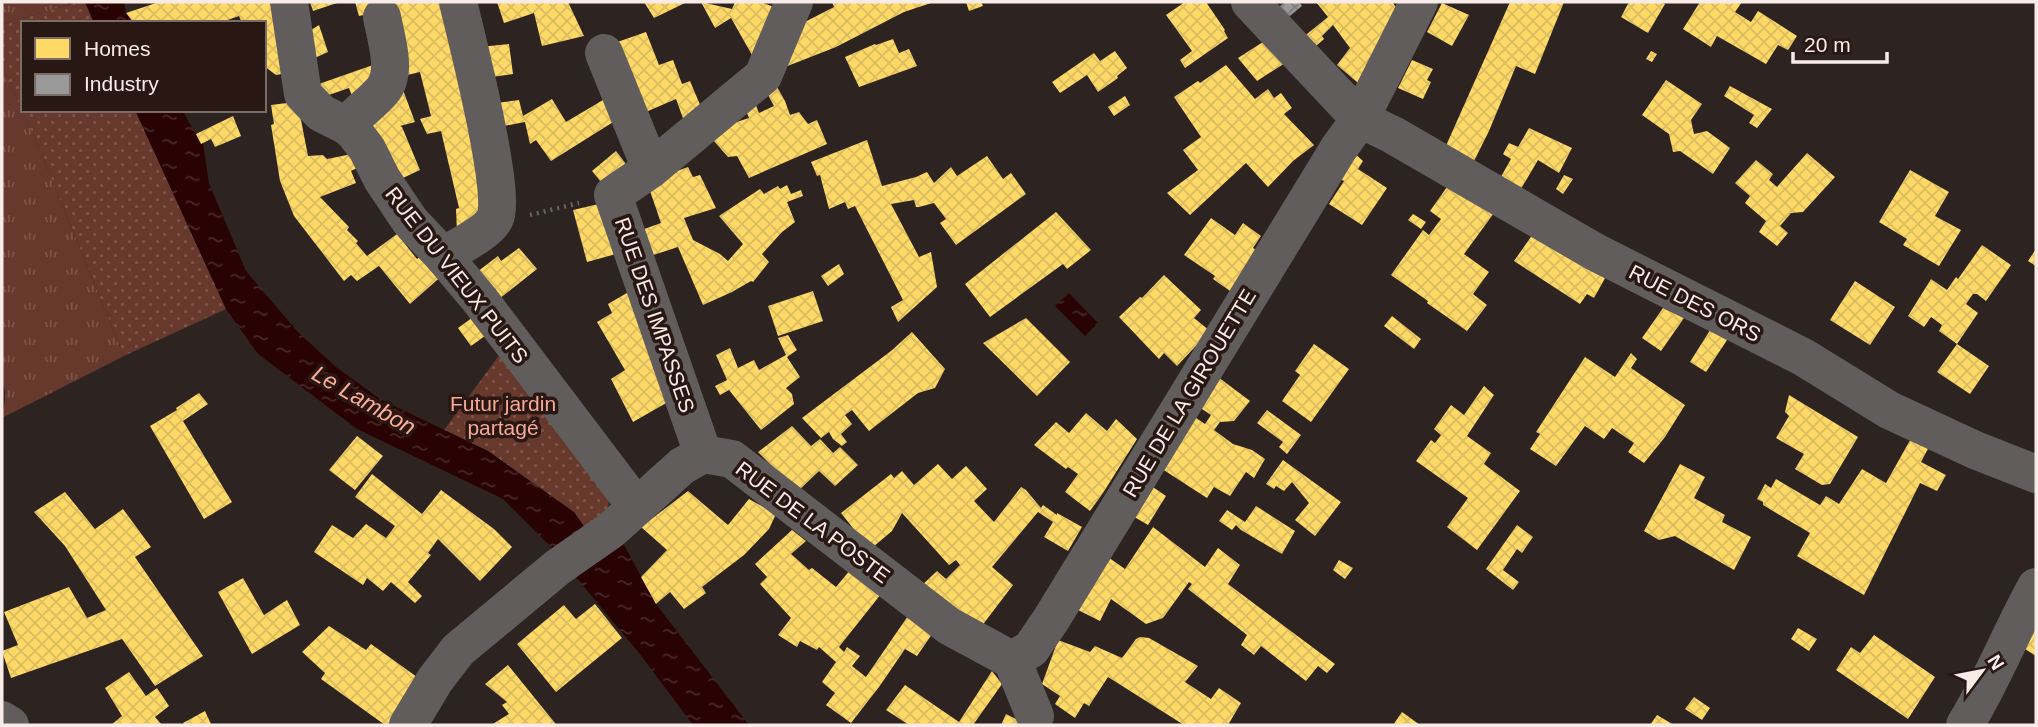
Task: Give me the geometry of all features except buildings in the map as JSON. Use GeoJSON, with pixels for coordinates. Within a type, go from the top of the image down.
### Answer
{"type":"FeatureCollection","features":[{"type":"Feature","properties":{"kind":"street","name":"RUE DU VIEUX PUITS"},"geometry":{"type":"LineString","coordinates":[[289,2],[303,94],[321,113],[347,126],[367,149],[403,211],[480,300],[624,518]]}},
{"type":"Feature","properties":{"kind":"street"},"geometry":{"type":"LineString","coordinates":[[443,256],[495,220],[498,200],[482,105],[458,2]]}},
{"type":"Feature","properties":{"kind":"street","name":"RUE DES IMPASSES"},"geometry":{"type":"LineString","coordinates":[[703,454],[613,195],[651,169],[763,76],[794,2]]}},
{"type":"Feature","properties":{"kind":"street"},"geometry":{"type":"LineString","coordinates":[[1250,2],[1360,119]]}},
{"type":"Feature","properties":{"kind":"street","name":"RUE DE LA GIROUETTE"},"geometry":{"type":"LineString","coordinates":[[1012,660],[1031,649],[1052,618],[1332,159],[1360,119],[1419,2]]}},
{"type":"Feature","properties":{"kind":"street"},"geometry":{"type":"LineString","coordinates":[[347,126],[360,110],[381,93],[390,76],[382,17]]}},
{"type":"Feature","properties":{"kind":"street"},"geometry":{"type":"LineString","coordinates":[[604,52],[651,169]]}},
{"type":"Feature","properties":{"kind":"street","name":"RUE DES ORS"},"geometry":{"type":"LineString","coordinates":[[1360,119],[1393,135],[1595,252],[1803,358],[1889,410],[1975,450],[2036,474]]}},
{"type":"Feature","properties":{"kind":"street"},"geometry":{"type":"LineString","coordinates":[[408,725],[435,680],[458,650],[558,567],[624,518],[682,466],[703,454]]}},
{"type":"Feature","properties":{"kind":"street","name":"RUE DE LA POSTE"},"geometry":{"type":"LineString","coordinates":[[703,454],[732,459],[949,626],[1012,660]]}},
{"type":"Feature","properties":{"kind":"street"},"geometry":{"type":"LineString","coordinates":[[1965,725],[1983,695],[2036,587]]}},
{"type":"Feature","properties":{"kind":"street"},"geometry":{"type":"LineString","coordinates":[[1012,660],[1042,722]]}},
{"type":"Feature","properties":{"kind":"street"},"geometry":{"type":"LineString","coordinates":[[2,720],[10,725]]}},
{"type":"Feature","properties":{"kind":"path"},"geometry":{"type":"LineString","coordinates":[[495,220],[508,221],[613,195]]}},
{"type":"Feature","properties":{"kind":"green space"},"geometry":{"type":"Polygon","coordinates":[[[2,2],[67,2],[68,5],[2,24],[2,2]]]}},
{"type":"Feature","properties":{"kind":"green space"},"geometry":{"type":"Polygon","coordinates":[[[78,2],[85,2],[93,21],[21,21],[21,108],[2,66],[2,24],[78,2]]]}},
{"type":"Feature","properties":{"kind":"green space"},"geometry":{"type":"Polygon","coordinates":[[[2,66],[37,143],[124,356],[2,418],[5,396],[2,383],[2,66]]]}},
{"type":"Feature","properties":{"kind":"green space"},"geometry":{"type":"Polygon","coordinates":[[[23,112],[136,112],[226,309],[124,356],[23,112]]]}},
{"type":"Feature","properties":{"kind":"green space","name":"Futur jardin partagé"},"geometry":{"type":"Polygon","coordinates":[[[503,350],[609,500],[608,509],[586,529],[573,512],[488,451],[444,430],[503,350]]]}},
{"type":"Feature","properties":{"kind":"water"},"geometry":{"type":"Polygon","coordinates":[[[85,2],[124,2],[126,13],[132,21],[93,21],[85,2]]]}},
{"type":"Feature","properties":{"kind":"water","name":"Le Lambon"},"geometry":{"type":"Polygon","coordinates":[[[136,112],[183,112],[203,143],[209,183],[246,271],[298,332],[336,367],[380,399],[488,451],[574,512],[586,529],[556,552],[503,499],[357,429],[258,354],[226,309],[136,112]]]}},
{"type":"Feature","properties":{"kind":"water"},"geometry":{"type":"Polygon","coordinates":[[[1069,293],[1098,323],[1085,336],[1055,306],[1069,293]]]}},
{"type":"Feature","properties":{"kind":"water"},"geometry":{"type":"Polygon","coordinates":[[[622,541],[656,604],[749,725],[693,725],[639,653],[575,576],[622,541]]]}}]}
